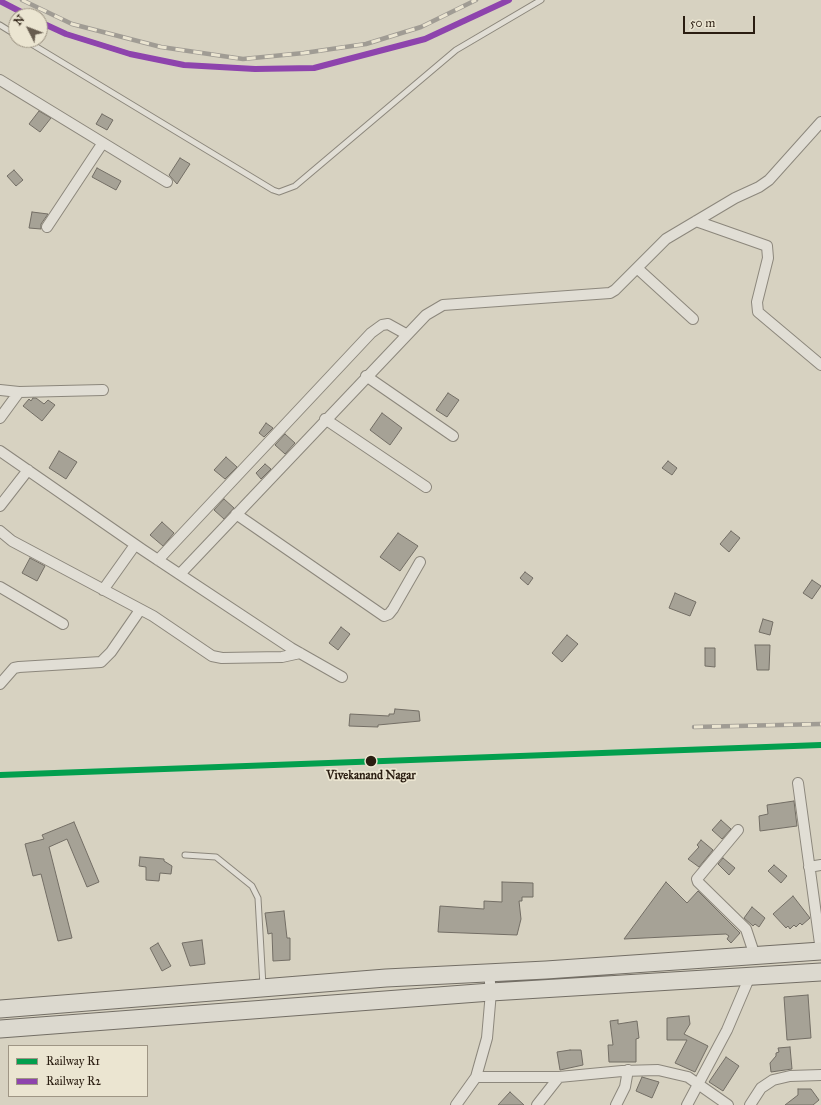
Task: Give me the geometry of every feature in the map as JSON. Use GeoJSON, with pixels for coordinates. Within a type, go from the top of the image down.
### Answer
{"type":"FeatureCollection","features":[{"type":"Feature","properties":{"kind":"highway"},"geometry":{"type":"LineString","coordinates":[[0,1009],[386,978],[489,973],[821,951]]}},
{"type":"Feature","properties":{"kind":"highway"},"geometry":{"type":"LineString","coordinates":[[0,1029],[491,992],[821,972]]}},
{"type":"Feature","properties":{"kind":"highway"},"geometry":{"type":"LineString","coordinates":[[95,1001],[97,1022]]}},
{"type":"Feature","properties":{"kind":"street"},"geometry":{"type":"LineString","coordinates":[[0,80],[102,144],[167,182]]}},
{"type":"Feature","properties":{"kind":"street"},"geometry":{"type":"LineString","coordinates":[[180,574],[419,320],[443,305],[604,294],[615,290],[666,239],[769,180],[821,122]]}},
{"type":"Feature","properties":{"kind":"street"},"geometry":{"type":"LineString","coordinates":[[48,227],[102,144]]}},
{"type":"Feature","properties":{"kind":"street"},"geometry":{"type":"LineString","coordinates":[[696,221],[767,246],[768,258],[757,302],[758,312],[821,365]]}},
{"type":"Feature","properties":{"kind":"street"},"geometry":{"type":"LineString","coordinates":[[637,268],[693,319]]}},
{"type":"Feature","properties":{"kind":"street"},"geometry":{"type":"LineString","coordinates":[[158,560],[371,333],[382,324],[388,324],[406,334]]}},
{"type":"Feature","properties":{"kind":"street"},"geometry":{"type":"LineString","coordinates":[[366,376],[453,436]]}},
{"type":"Feature","properties":{"kind":"street"},"geometry":{"type":"LineString","coordinates":[[0,390],[20,392],[103,390]]}},
{"type":"Feature","properties":{"kind":"street"},"geometry":{"type":"LineString","coordinates":[[0,418],[20,392]]}},
{"type":"Feature","properties":{"kind":"street"},"geometry":{"type":"LineString","coordinates":[[325,419],[426,487]]}},
{"type":"Feature","properties":{"kind":"street"},"geometry":{"type":"LineString","coordinates":[[0,451],[135,545],[300,653],[342,677]]}},
{"type":"Feature","properties":{"kind":"street"},"geometry":{"type":"LineString","coordinates":[[0,506],[28,470]]}},
{"type":"Feature","properties":{"kind":"street"},"geometry":{"type":"LineString","coordinates":[[236,514],[384,616],[389,614],[420,562]]}},
{"type":"Feature","properties":{"kind":"street"},"geometry":{"type":"LineString","coordinates":[[0,531],[12,541],[140,610],[212,656],[222,658],[282,657],[300,653]]}},
{"type":"Feature","properties":{"kind":"street"},"geometry":{"type":"LineString","coordinates":[[103,590],[135,545]]}},
{"type":"Feature","properties":{"kind":"street"},"geometry":{"type":"LineString","coordinates":[[0,587],[63,624]]}},
{"type":"Feature","properties":{"kind":"street"},"geometry":{"type":"LineString","coordinates":[[0,684],[14,668],[101,662],[111,652],[140,610]]}},
{"type":"Feature","properties":{"kind":"street"},"geometry":{"type":"LineString","coordinates":[[798,783],[821,951]]}},
{"type":"Feature","properties":{"kind":"street"},"geometry":{"type":"LineString","coordinates":[[738,830],[697,879],[698,882],[746,929],[755,956]]}},
{"type":"Feature","properties":{"kind":"street"},"geometry":{"type":"LineString","coordinates":[[809,867],[821,865]]}},
{"type":"Feature","properties":{"kind":"street"},"geometry":{"type":"LineString","coordinates":[[456,1105],[476,1077],[487,1038],[491,992],[489,973]]}},
{"type":"Feature","properties":{"kind":"street"},"geometry":{"type":"LineString","coordinates":[[687,1105],[726,1030],[750,976]]}},
{"type":"Feature","properties":{"kind":"street"},"geometry":{"type":"LineString","coordinates":[[476,1077],[558,1077],[628,1070],[658,1070],[688,1077],[728,1105]]}},
{"type":"Feature","properties":{"kind":"street"},"geometry":{"type":"LineString","coordinates":[[616,1105],[625,1087],[628,1070]]}},
{"type":"Feature","properties":{"kind":"street"},"geometry":{"type":"LineString","coordinates":[[750,1105],[761,1088],[773,1080],[790,1076],[821,1074]]}},
{"type":"Feature","properties":{"kind":"street"},"geometry":{"type":"LineString","coordinates":[[537,1105],[558,1077]]}},
{"type":"Feature","properties":{"kind":"lane"},"geometry":{"type":"LineString","coordinates":[[38,48],[273,190],[279,192],[295,186],[456,50],[541,0]]}},
{"type":"Feature","properties":{"kind":"lane"},"geometry":{"type":"LineString","coordinates":[[185,855],[216,857],[252,886],[258,898],[263,988]]}},
{"type":"Feature","properties":{"kind":"building"},"geometry":{"type":"Polygon","coordinates":[[[39,111],[51,118],[40,132],[29,124],[39,111]]]}},
{"type":"Feature","properties":{"kind":"building"},"geometry":{"type":"Polygon","coordinates":[[[102,114],[113,120],[107,130],[96,124],[102,114]]]}},
{"type":"Feature","properties":{"kind":"building"},"geometry":{"type":"Polygon","coordinates":[[[180,158],[190,164],[177,184],[169,175],[180,158]]]}},
{"type":"Feature","properties":{"kind":"building"},"geometry":{"type":"Polygon","coordinates":[[[97,168],[121,181],[116,190],[92,177],[97,168]]]}},
{"type":"Feature","properties":{"kind":"building"},"geometry":{"type":"Polygon","coordinates":[[[14,170],[23,180],[16,186],[7,176],[14,170]]]}},
{"type":"Feature","properties":{"kind":"building"},"geometry":{"type":"Polygon","coordinates":[[[32,212],[48,214],[41,224],[41,229],[29,228],[32,212]]]}},
{"type":"Feature","properties":{"kind":"building"},"geometry":{"type":"Polygon","coordinates":[[[448,393],[459,400],[447,417],[436,410],[448,393]]]}},
{"type":"Feature","properties":{"kind":"building"},"geometry":{"type":"Polygon","coordinates":[[[33,398],[36,398],[44,404],[48,400],[55,405],[42,421],[23,406],[29,399],[31,401],[33,398]]]}},
{"type":"Feature","properties":{"kind":"building"},"geometry":{"type":"Polygon","coordinates":[[[382,413],[402,428],[390,445],[370,430],[382,413]]]}},
{"type":"Feature","properties":{"kind":"building"},"geometry":{"type":"Polygon","coordinates":[[[266,423],[273,428],[264,437],[259,433],[266,423]]]}},
{"type":"Feature","properties":{"kind":"building"},"geometry":{"type":"Polygon","coordinates":[[[285,434],[295,443],[285,454],[275,445],[285,434]]]}},
{"type":"Feature","properties":{"kind":"building"},"geometry":{"type":"Polygon","coordinates":[[[59,451],[77,462],[66,479],[49,468],[59,451]]]}},
{"type":"Feature","properties":{"kind":"building"},"geometry":{"type":"Polygon","coordinates":[[[226,457],[237,467],[225,479],[214,470],[226,457]]]}},
{"type":"Feature","properties":{"kind":"building"},"geometry":{"type":"Polygon","coordinates":[[[668,461],[677,468],[672,475],[662,468],[668,461]]]}},
{"type":"Feature","properties":{"kind":"building"},"geometry":{"type":"Polygon","coordinates":[[[265,464],[271,469],[261,479],[256,473],[265,464]]]}},
{"type":"Feature","properties":{"kind":"building"},"geometry":{"type":"Polygon","coordinates":[[[224,499],[234,508],[224,519],[214,510],[224,499]]]}},
{"type":"Feature","properties":{"kind":"building"},"geometry":{"type":"Polygon","coordinates":[[[162,522],[174,533],[163,546],[150,535],[162,522]]]}},
{"type":"Feature","properties":{"kind":"building"},"geometry":{"type":"Polygon","coordinates":[[[731,531],[740,538],[729,552],[720,544],[731,531]]]}},
{"type":"Feature","properties":{"kind":"building"},"geometry":{"type":"Polygon","coordinates":[[[398,533],[418,546],[400,571],[380,557],[398,533]]]}},
{"type":"Feature","properties":{"kind":"building"},"geometry":{"type":"Polygon","coordinates":[[[30,558],[45,566],[37,581],[22,573],[30,558]]]}},
{"type":"Feature","properties":{"kind":"building"},"geometry":{"type":"Polygon","coordinates":[[[525,572],[533,578],[528,585],[520,578],[525,572]]]}},
{"type":"Feature","properties":{"kind":"building"},"geometry":{"type":"Polygon","coordinates":[[[812,580],[821,586],[812,599],[803,593],[812,580]]]}},
{"type":"Feature","properties":{"kind":"building"},"geometry":{"type":"Polygon","coordinates":[[[675,593],[696,602],[690,616],[669,608],[675,593]]]}},
{"type":"Feature","properties":{"kind":"building"},"geometry":{"type":"Polygon","coordinates":[[[763,619],[773,622],[770,635],[759,632],[763,619]]]}},
{"type":"Feature","properties":{"kind":"building"},"geometry":{"type":"Polygon","coordinates":[[[341,627],[350,634],[338,650],[329,643],[341,627]]]}},
{"type":"Feature","properties":{"kind":"building"},"geometry":{"type":"Polygon","coordinates":[[[567,635],[578,644],[562,662],[552,653],[567,635]]]}},
{"type":"Feature","properties":{"kind":"building"},"geometry":{"type":"Polygon","coordinates":[[[755,645],[770,645],[769,670],[757,670],[755,645]]]}},
{"type":"Feature","properties":{"kind":"building"},"geometry":{"type":"Polygon","coordinates":[[[705,648],[715,648],[715,667],[705,666],[705,648]]]}},
{"type":"Feature","properties":{"kind":"building"},"geometry":{"type":"Polygon","coordinates":[[[395,709],[419,711],[420,721],[378,725],[378,727],[349,726],[350,714],[389,716],[389,714],[394,714],[395,709]]]}},
{"type":"Feature","properties":{"kind":"building"},"geometry":{"type":"Polygon","coordinates":[[[794,801],[797,826],[760,831],[759,816],[768,814],[767,805],[794,801]]]}},
{"type":"Feature","properties":{"kind":"building"},"geometry":{"type":"Polygon","coordinates":[[[721,820],[731,829],[722,839],[712,830],[721,820]]]}},
{"type":"Feature","properties":{"kind":"building"},"geometry":{"type":"Polygon","coordinates":[[[74,822],[99,882],[87,887],[67,839],[49,847],[72,938],[58,941],[41,874],[33,876],[25,844],[44,839],[42,835],[74,822]]]}},
{"type":"Feature","properties":{"kind":"building"},"geometry":{"type":"Polygon","coordinates":[[[701,840],[713,850],[699,867],[688,859],[699,847],[697,845],[701,840]]]}},
{"type":"Feature","properties":{"kind":"building"},"geometry":{"type":"Polygon","coordinates":[[[140,857],[164,859],[164,861],[172,866],[171,874],[160,873],[159,881],[146,880],[146,867],[139,866],[140,857]]]}},
{"type":"Feature","properties":{"kind":"building"},"geometry":{"type":"Polygon","coordinates":[[[723,858],[735,868],[729,875],[718,864],[723,858]]]}},
{"type":"Feature","properties":{"kind":"building"},"geometry":{"type":"Polygon","coordinates":[[[774,865],[787,876],[781,883],[768,871],[774,865]]]}},
{"type":"Feature","properties":{"kind":"building"},"geometry":{"type":"Polygon","coordinates":[[[502,882],[533,883],[533,897],[522,897],[522,901],[519,901],[521,919],[517,935],[438,932],[440,906],[484,909],[484,901],[502,902],[502,882]]]}},
{"type":"Feature","properties":{"kind":"building"},"geometry":{"type":"Polygon","coordinates":[[[666,882],[687,903],[698,891],[740,933],[731,943],[727,939],[729,936],[726,934],[624,939],[666,882]]]}},
{"type":"Feature","properties":{"kind":"building"},"geometry":{"type":"Polygon","coordinates":[[[793,896],[810,918],[802,925],[800,923],[796,927],[794,925],[790,929],[788,926],[786,928],[773,914],[793,896]]]}},
{"type":"Feature","properties":{"kind":"building"},"geometry":{"type":"Polygon","coordinates":[[[752,907],[765,918],[759,927],[755,924],[753,926],[744,918],[752,907]]]}},
{"type":"Feature","properties":{"kind":"building"},"geometry":{"type":"Polygon","coordinates":[[[284,911],[287,938],[290,938],[290,960],[273,961],[272,933],[268,934],[265,913],[284,911]]]}},
{"type":"Feature","properties":{"kind":"building"},"geometry":{"type":"Polygon","coordinates":[[[202,940],[205,964],[190,966],[182,943],[202,940]]]}},
{"type":"Feature","properties":{"kind":"building"},"geometry":{"type":"Polygon","coordinates":[[[158,943],[171,966],[162,971],[150,948],[158,943]]]}},
{"type":"Feature","properties":{"kind":"building"},"geometry":{"type":"Polygon","coordinates":[[[808,995],[811,1038],[787,1040],[784,997],[808,995]]]}},
{"type":"Feature","properties":{"kind":"building"},"geometry":{"type":"Polygon","coordinates":[[[689,1016],[690,1024],[684,1034],[708,1046],[695,1072],[675,1063],[687,1040],[667,1040],[667,1018],[689,1016]]]}},
{"type":"Feature","properties":{"kind":"building"},"geometry":{"type":"Polygon","coordinates":[[[618,1020],[618,1024],[637,1021],[639,1038],[636,1039],[636,1062],[609,1062],[608,1045],[613,1045],[610,1021],[618,1020]]]}},
{"type":"Feature","properties":{"kind":"building"},"geometry":{"type":"Polygon","coordinates":[[[790,1047],[792,1069],[771,1072],[770,1063],[776,1056],[776,1053],[779,1052],[778,1048],[790,1047]]]}},
{"type":"Feature","properties":{"kind":"building"},"geometry":{"type":"Polygon","coordinates":[[[581,1050],[583,1065],[560,1070],[557,1052],[581,1050]]]}},
{"type":"Feature","properties":{"kind":"building"},"geometry":{"type":"Polygon","coordinates":[[[726,1057],[739,1066],[723,1091],[709,1082],[726,1057]]]}},
{"type":"Feature","properties":{"kind":"building"},"geometry":{"type":"Polygon","coordinates":[[[642,1077],[659,1082],[652,1098],[636,1091],[642,1077]]]}},
{"type":"Feature","properties":{"kind":"building"},"geometry":{"type":"Polygon","coordinates":[[[798,1089],[811,1089],[819,1100],[813,1105],[785,1105],[798,1095],[798,1089]]]}},
{"type":"Feature","properties":{"kind":"building"},"geometry":{"type":"Polygon","coordinates":[[[510,1092],[524,1105],[498,1105],[510,1092]]]}},
{"type":"Feature","properties":{"kind":"railway"},"geometry":{"type":"LineString","coordinates":[[22,0],[72,24],[161,47],[243,59],[304,53],[366,44],[421,27],[476,0]]}},
{"type":"Feature","properties":{"kind":"railway"},"geometry":{"type":"LineString","coordinates":[[48,26],[66,34],[130,54],[184,65],[255,69],[314,68],[425,39],[509,0]]}},
{"type":"Feature","properties":{"kind":"railway"},"geometry":{"type":"LineString","coordinates":[[0,1],[14,8]]}},
{"type":"Feature","properties":{"kind":"railway"},"geometry":{"type":"LineString","coordinates":[[694,727],[821,724]]}},
{"type":"Feature","properties":{"kind":"rail line","name":"R2"},"geometry":{"type":"LineString","coordinates":[[48,26],[66,34],[130,54],[184,65],[255,69],[314,68],[425,39],[509,0]]}},
{"type":"Feature","properties":{"kind":"rail line","name":"R2"},"geometry":{"type":"LineString","coordinates":[[0,1],[14,8]]}},
{"type":"Feature","properties":{"kind":"rail line","name":"R1"},"geometry":{"type":"LineString","coordinates":[[0,775],[821,745]]}},
{"type":"Feature","properties":{"kind":"place","name":"Vivekanand Nagar"},"geometry":{"type":"Point","coordinates":[371,761]}}]}
